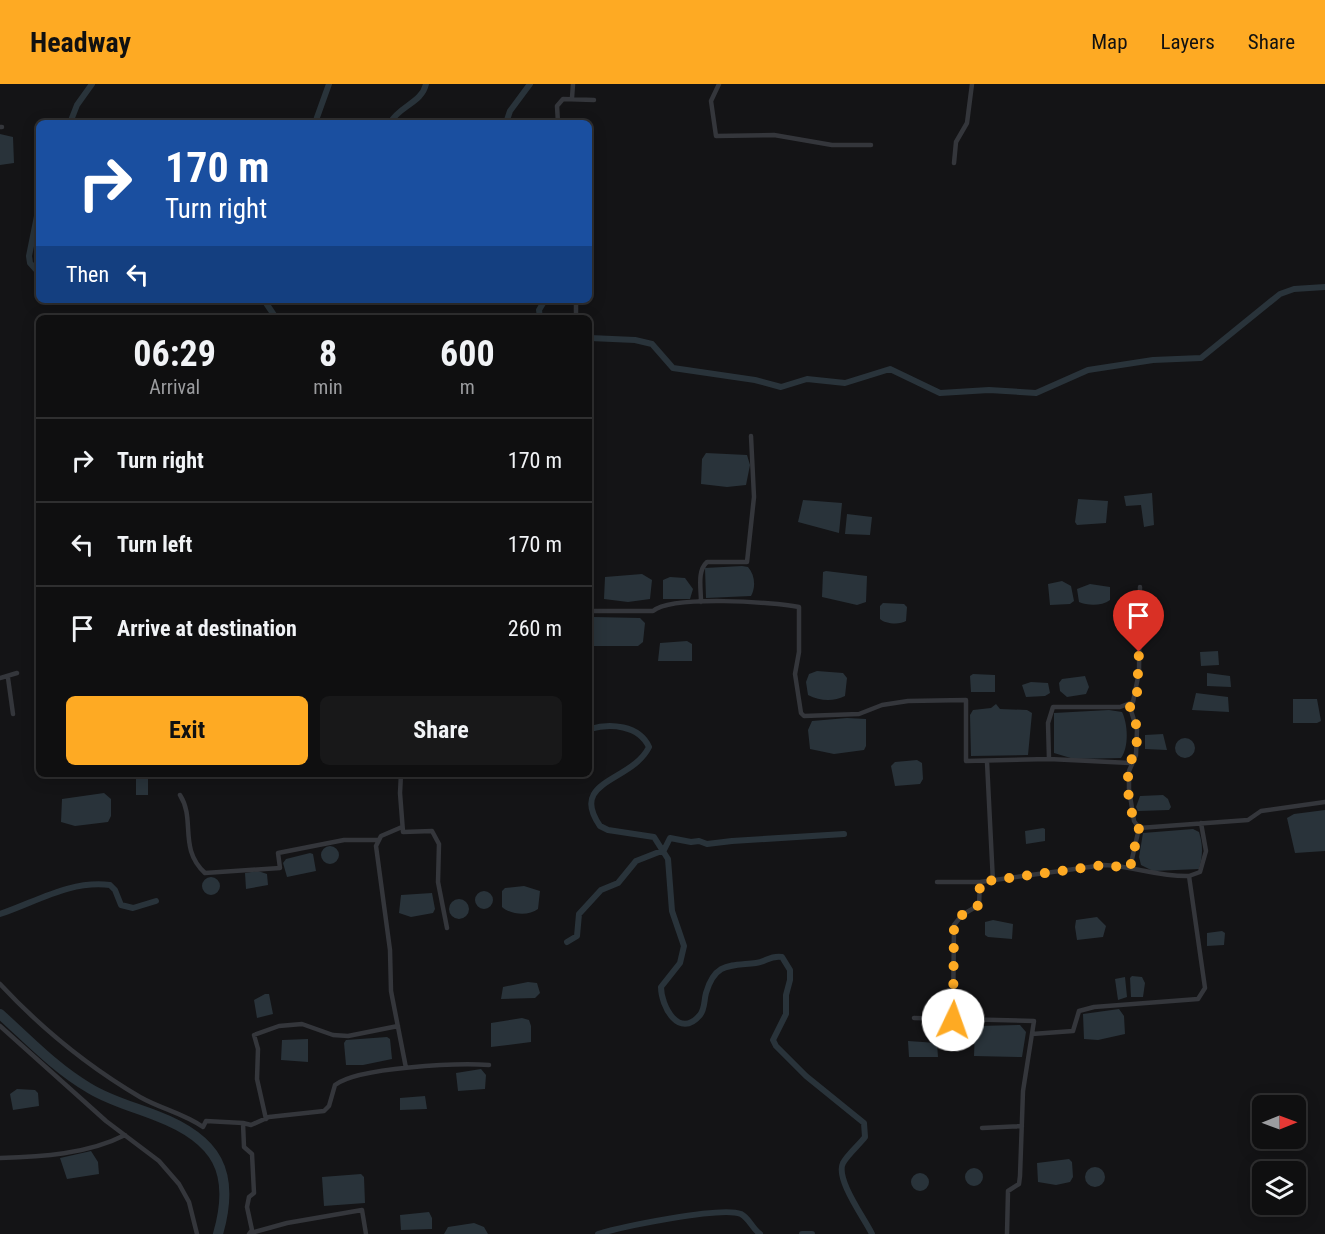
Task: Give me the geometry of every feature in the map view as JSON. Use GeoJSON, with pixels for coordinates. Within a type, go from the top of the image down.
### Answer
{"type":"FeatureCollection","features":[{"type":"Feature","properties":{"kind":"street"},"geometry":{"type":"LineString","coordinates":[[572,98],[573,84]]}},
{"type":"Feature","properties":{"kind":"street"},"geometry":{"type":"LineString","coordinates":[[719,84],[711,101],[716,136],[774,135],[832,145],[871,145]]}},
{"type":"Feature","properties":{"kind":"street"},"geometry":{"type":"LineString","coordinates":[[954,163],[956,142],[967,123],[972,84]]}},
{"type":"Feature","properties":{"kind":"street"},"geometry":{"type":"LineString","coordinates":[[558,120],[557,106],[563,99],[594,100]]}},
{"type":"Feature","properties":{"kind":"street"},"geometry":{"type":"LineString","coordinates":[[701,602],[700,575],[707,562],[747,562],[754,497],[751,436]]}},
{"type":"Feature","properties":{"kind":"street"},"geometry":{"type":"LineString","coordinates":[[1049,759],[1048,723],[1053,707],[1120,707],[1129,704],[1137,693],[1140,587]]}},
{"type":"Feature","properties":{"kind":"street"},"geometry":{"type":"LineString","coordinates":[[592,612],[653,611],[661,604],[701,602],[799,607],[799,652],[795,674],[801,713],[804,716],[859,714],[882,705],[908,701],[966,700],[966,761],[1049,759],[1130,763]]}},
{"type":"Feature","properties":{"kind":"street"},"geometry":{"type":"LineString","coordinates":[[0,678],[8,678],[17,673]]}},
{"type":"Feature","properties":{"kind":"street"},"geometry":{"type":"LineString","coordinates":[[8,678],[13,714]]}},
{"type":"Feature","properties":{"kind":"street"},"geometry":{"type":"LineString","coordinates":[[1129,704],[1137,730],[1136,755],[1130,763],[1129,789],[1134,821],[1139,828],[1130,868]]}},
{"type":"Feature","properties":{"kind":"street"},"geometry":{"type":"LineString","coordinates":[[987,762],[993,881]]}},
{"type":"Feature","properties":{"kind":"street"},"geometry":{"type":"LineString","coordinates":[[401,777],[399,793],[402,827],[406,832],[432,831],[436,834],[439,844],[438,882],[447,928]]}},
{"type":"Feature","properties":{"kind":"street"},"geometry":{"type":"LineString","coordinates":[[180,795],[185,805],[188,847],[205,873],[280,868],[278,854],[344,840],[378,840],[387,832],[402,827]]}},
{"type":"Feature","properties":{"kind":"street"},"geometry":{"type":"LineString","coordinates":[[1139,828],[1248,820],[1262,811],[1325,802]]}},
{"type":"Feature","properties":{"kind":"street"},"geometry":{"type":"LineString","coordinates":[[937,882],[993,881],[1104,865],[1153,874],[1189,876],[1200,872],[1205,858],[1201,823]]}},
{"type":"Feature","properties":{"kind":"street"},"geometry":{"type":"LineString","coordinates":[[378,840],[380,884],[390,950],[391,991],[406,1068]]}},
{"type":"Feature","properties":{"kind":"street"},"geometry":{"type":"LineString","coordinates":[[1032,1034],[1073,1031],[1079,1011],[1094,1007],[1189,1000],[1202,996],[1205,988],[1192,910],[1189,876]]}},
{"type":"Feature","properties":{"kind":"street"},"geometry":{"type":"LineString","coordinates":[[953,1020],[954,925],[962,915],[979,905],[980,882]]}},
{"type":"Feature","properties":{"kind":"street"},"geometry":{"type":"LineString","coordinates":[[0,984],[63,1043],[104,1075],[144,1100],[182,1113],[203,1127],[206,1121],[251,1125],[266,1119],[324,1111],[329,1106],[335,1084],[339,1081],[406,1068],[461,1064],[489,1065]]}},
{"type":"Feature","properties":{"kind":"street"},"geometry":{"type":"LineString","coordinates":[[914,1018],[1034,1021],[1023,1091],[1019,1184],[1008,1191],[1007,1234]]}},
{"type":"Feature","properties":{"kind":"street"},"geometry":{"type":"LineString","coordinates":[[266,1119],[257,1079],[258,1049],[254,1035],[279,1026],[302,1024],[333,1035],[348,1036],[398,1026]]}},
{"type":"Feature","properties":{"kind":"street"},"geometry":{"type":"LineString","coordinates":[[0,1026],[125,1135],[159,1161],[179,1184],[189,1202],[197,1234]]}},
{"type":"Feature","properties":{"kind":"street"},"geometry":{"type":"LineString","coordinates":[[243,1123],[244,1147],[252,1154],[256,1187],[254,1193],[249,1197],[247,1207],[250,1233],[287,1223],[362,1210],[366,1234]]}},
{"type":"Feature","properties":{"kind":"street"},"geometry":{"type":"LineString","coordinates":[[982,1128],[1022,1126]]}},
{"type":"Feature","properties":{"kind":"street"},"geometry":{"type":"LineString","coordinates":[[0,1158],[89,1149],[125,1135]]}},
{"type":"Feature","properties":{"kind":"shaded area"},"geometry":{"type":"Polygon","coordinates":[[[0,134],[13,137],[14,163],[0,165],[0,134]]]}},
{"type":"Feature","properties":{"kind":"shaded area"},"geometry":{"type":"Polygon","coordinates":[[[706,453],[747,455],[750,465],[746,485],[727,487],[701,484],[702,459],[706,453]]]}},
{"type":"Feature","properties":{"kind":"shaded area"},"geometry":{"type":"Polygon","coordinates":[[[1152,493],[1154,525],[1144,527],[1141,505],[1126,506],[1124,496],[1152,493]]]}},
{"type":"Feature","properties":{"kind":"shaded area"},"geometry":{"type":"Polygon","coordinates":[[[1078,499],[1108,501],[1106,523],[1077,525],[1075,522],[1078,499]]]}},
{"type":"Feature","properties":{"kind":"shaded area"},"geometry":{"type":"Polygon","coordinates":[[[803,500],[842,503],[839,533],[798,522],[803,500]]]}},
{"type":"Feature","properties":{"kind":"shaded area"},"geometry":{"type":"Polygon","coordinates":[[[847,514],[872,517],[870,535],[845,534],[847,514]]]}},
{"type":"Feature","properties":{"kind":"shaded area"},"geometry":{"type":"Polygon","coordinates":[[[748,567],[753,577],[754,589],[751,596],[706,598],[705,568],[748,567]]]}},
{"type":"Feature","properties":{"kind":"shaded area"},"geometry":{"type":"Polygon","coordinates":[[[823,572],[867,576],[866,602],[857,605],[822,597],[823,572]]]}},
{"type":"Feature","properties":{"kind":"shaded area"},"geometry":{"type":"Polygon","coordinates":[[[642,574],[652,580],[650,599],[628,602],[604,599],[605,577],[642,574]]]}},
{"type":"Feature","properties":{"kind":"shaded area"},"geometry":{"type":"Polygon","coordinates":[[[670,577],[685,578],[693,589],[690,599],[663,599],[663,580],[670,577]]]}},
{"type":"Feature","properties":{"kind":"shaded area"},"geometry":{"type":"Polygon","coordinates":[[[1062,581],[1071,586],[1074,601],[1070,604],[1050,605],[1048,584],[1062,581]]]}},
{"type":"Feature","properties":{"kind":"shaded area"},"geometry":{"type":"Polygon","coordinates":[[[1090,584],[1110,587],[1110,600],[1095,605],[1079,602],[1077,589],[1090,584]]]}},
{"type":"Feature","properties":{"kind":"shaded area"},"geometry":{"type":"Polygon","coordinates":[[[883,603],[904,604],[907,607],[906,621],[893,623],[880,619],[880,606],[883,603]]]}},
{"type":"Feature","properties":{"kind":"shaded area"},"geometry":{"type":"Polygon","coordinates":[[[594,617],[640,618],[645,623],[643,642],[638,646],[592,646],[594,617]]]}},
{"type":"Feature","properties":{"kind":"shaded area"},"geometry":{"type":"Polygon","coordinates":[[[687,641],[692,644],[692,661],[658,661],[660,643],[687,641]]]}},
{"type":"Feature","properties":{"kind":"shaded area"},"geometry":{"type":"Polygon","coordinates":[[[1218,651],[1219,665],[1201,666],[1200,652],[1218,651]]]}},
{"type":"Feature","properties":{"kind":"shaded area"},"geometry":{"type":"Polygon","coordinates":[[[817,671],[843,673],[847,678],[845,696],[826,700],[808,695],[806,682],[809,674],[817,671]]]}},
{"type":"Feature","properties":{"kind":"shaded area"},"geometry":{"type":"Polygon","coordinates":[[[1207,673],[1230,676],[1231,687],[1207,686],[1207,673]]]}},
{"type":"Feature","properties":{"kind":"shaded area"},"geometry":{"type":"Polygon","coordinates":[[[973,674],[995,675],[995,692],[971,692],[970,676],[973,674]]]}},
{"type":"Feature","properties":{"kind":"shaded area"},"geometry":{"type":"Polygon","coordinates":[[[1085,676],[1089,687],[1086,694],[1067,697],[1060,691],[1059,683],[1062,679],[1085,676]]]}},
{"type":"Feature","properties":{"kind":"shaded area"},"geometry":{"type":"Polygon","coordinates":[[[1031,682],[1048,683],[1050,693],[1045,696],[1026,697],[1022,685],[1031,682]]]}},
{"type":"Feature","properties":{"kind":"shaded area"},"geometry":{"type":"Polygon","coordinates":[[[1196,693],[1228,697],[1229,712],[1192,710],[1196,693]]]}},
{"type":"Feature","properties":{"kind":"shaded area"},"geometry":{"type":"Polygon","coordinates":[[[1293,699],[1317,699],[1321,721],[1293,723],[1293,699]]]}},
{"type":"Feature","properties":{"kind":"shaded area"},"geometry":{"type":"Polygon","coordinates":[[[996,704],[1000,709],[1027,710],[1032,713],[1028,755],[971,756],[970,715],[973,710],[991,708],[996,704]]]}},
{"type":"Feature","properties":{"kind":"shaded area"},"geometry":{"type":"Polygon","coordinates":[[[1109,710],[1122,712],[1126,723],[1126,742],[1121,758],[1074,759],[1054,753],[1054,713],[1109,710]]]}},
{"type":"Feature","properties":{"kind":"shaded area"},"geometry":{"type":"Polygon","coordinates":[[[866,719],[864,750],[834,754],[810,749],[808,730],[812,721],[866,719]]]}},
{"type":"Feature","properties":{"kind":"shaded area"},"geometry":{"type":"Polygon","coordinates":[[[1163,734],[1167,750],[1145,749],[1145,735],[1163,734]]]}},
{"type":"Feature","properties":{"kind":"shaded area"},"geometry":{"type":"Polygon","coordinates":[[[1185,738],[1192,741],[1195,748],[1192,755],[1185,758],[1178,755],[1175,748],[1178,741],[1185,738]]]}},
{"type":"Feature","properties":{"kind":"shaded area"},"geometry":{"type":"Polygon","coordinates":[[[917,760],[922,763],[923,779],[920,784],[895,786],[891,766],[895,762],[917,760]]]}},
{"type":"Feature","properties":{"kind":"shaded area"},"geometry":{"type":"Polygon","coordinates":[[[136,777],[148,777],[148,795],[136,795],[136,777]]]}},
{"type":"Feature","properties":{"kind":"shaded area"},"geometry":{"type":"Polygon","coordinates":[[[104,793],[111,799],[111,816],[108,822],[75,826],[61,822],[62,799],[104,793]]]}},
{"type":"Feature","properties":{"kind":"shaded area"},"geometry":{"type":"Polygon","coordinates":[[[1163,795],[1168,799],[1171,807],[1169,810],[1138,811],[1136,807],[1140,796],[1163,795]]]}},
{"type":"Feature","properties":{"kind":"shaded area"},"geometry":{"type":"Polygon","coordinates":[[[1325,810],[1325,851],[1295,853],[1287,818],[1294,814],[1325,810]]]}},
{"type":"Feature","properties":{"kind":"shaded area"},"geometry":{"type":"Polygon","coordinates":[[[1045,829],[1045,841],[1026,844],[1025,831],[1045,829]]]}},
{"type":"Feature","properties":{"kind":"shaded area"},"geometry":{"type":"Polygon","coordinates":[[[1193,829],[1199,832],[1201,841],[1202,855],[1199,869],[1153,871],[1141,865],[1139,857],[1143,833],[1193,829]]]}},
{"type":"Feature","properties":{"kind":"shaded area"},"geometry":{"type":"Polygon","coordinates":[[[330,846],[336,849],[339,855],[336,861],[330,864],[324,861],[321,855],[324,849],[330,846]]]}},
{"type":"Feature","properties":{"kind":"shaded area"},"geometry":{"type":"Polygon","coordinates":[[[313,854],[316,871],[287,877],[283,863],[286,859],[313,854]]]}},
{"type":"Feature","properties":{"kind":"shaded area"},"geometry":{"type":"Polygon","coordinates":[[[258,871],[267,874],[268,885],[246,889],[245,873],[258,871]]]}},
{"type":"Feature","properties":{"kind":"shaded area"},"geometry":{"type":"Polygon","coordinates":[[[211,877],[217,880],[220,886],[217,892],[211,895],[205,892],[202,886],[205,880],[211,877]]]}},
{"type":"Feature","properties":{"kind":"shaded area"},"geometry":{"type":"Polygon","coordinates":[[[524,886],[540,891],[538,909],[520,914],[502,907],[502,891],[505,888],[524,886]]]}},
{"type":"Feature","properties":{"kind":"shaded area"},"geometry":{"type":"Polygon","coordinates":[[[484,891],[490,894],[493,900],[490,906],[484,909],[478,906],[475,900],[478,894],[484,891]]]}},
{"type":"Feature","properties":{"kind":"shaded area"},"geometry":{"type":"Polygon","coordinates":[[[432,893],[435,909],[433,913],[411,917],[399,913],[401,895],[432,893]]]}},
{"type":"Feature","properties":{"kind":"shaded area"},"geometry":{"type":"Polygon","coordinates":[[[459,899],[466,902],[469,909],[466,916],[459,919],[452,916],[449,909],[452,902],[459,899]]]}},
{"type":"Feature","properties":{"kind":"shaded area"},"geometry":{"type":"Polygon","coordinates":[[[1097,917],[1106,926],[1103,937],[1077,940],[1076,920],[1097,917]]]}},
{"type":"Feature","properties":{"kind":"shaded area"},"geometry":{"type":"Polygon","coordinates":[[[993,920],[1013,924],[1012,939],[985,935],[985,922],[993,920]]]}},
{"type":"Feature","properties":{"kind":"shaded area"},"geometry":{"type":"Polygon","coordinates":[[[1222,931],[1225,933],[1224,945],[1207,946],[1207,933],[1222,931]]]}},
{"type":"Feature","properties":{"kind":"shaded area"},"geometry":{"type":"Polygon","coordinates":[[[1132,976],[1142,977],[1145,983],[1143,997],[1131,997],[1130,978],[1132,976]]]}},
{"type":"Feature","properties":{"kind":"shaded area"},"geometry":{"type":"Polygon","coordinates":[[[1125,977],[1127,997],[1118,1000],[1115,979],[1125,977]]]}},
{"type":"Feature","properties":{"kind":"shaded area"},"geometry":{"type":"Polygon","coordinates":[[[528,982],[537,983],[540,993],[535,998],[501,999],[503,987],[528,982]]]}},
{"type":"Feature","properties":{"kind":"shaded area"},"geometry":{"type":"Polygon","coordinates":[[[269,994],[273,1014],[257,1018],[254,1000],[269,994]]]}},
{"type":"Feature","properties":{"kind":"shaded area"},"geometry":{"type":"Polygon","coordinates":[[[1119,1009],[1124,1016],[1125,1034],[1098,1040],[1084,1039],[1083,1014],[1119,1009]]]}},
{"type":"Feature","properties":{"kind":"shaded area"},"geometry":{"type":"Polygon","coordinates":[[[522,1018],[529,1020],[531,1042],[491,1047],[491,1023],[522,1018]]]}},
{"type":"Feature","properties":{"kind":"shaded area"},"geometry":{"type":"Polygon","coordinates":[[[1020,1025],[1026,1032],[1022,1057],[974,1056],[975,1028],[1020,1025]]]}},
{"type":"Feature","properties":{"kind":"shaded area"},"geometry":{"type":"Polygon","coordinates":[[[387,1037],[390,1039],[392,1059],[363,1065],[346,1065],[344,1043],[346,1040],[387,1037]]]}},
{"type":"Feature","properties":{"kind":"shaded area"},"geometry":{"type":"Polygon","coordinates":[[[308,1039],[308,1062],[281,1060],[282,1040],[308,1039]]]}},
{"type":"Feature","properties":{"kind":"shaded area"},"geometry":{"type":"Polygon","coordinates":[[[908,1041],[937,1043],[938,1057],[909,1057],[908,1041]]]}},
{"type":"Feature","properties":{"kind":"shaded area"},"geometry":{"type":"Polygon","coordinates":[[[481,1069],[486,1075],[485,1089],[458,1091],[456,1073],[481,1069]]]}},
{"type":"Feature","properties":{"kind":"shaded area"},"geometry":{"type":"Polygon","coordinates":[[[17,1089],[35,1090],[38,1093],[39,1106],[13,1110],[10,1094],[17,1089]]]}},
{"type":"Feature","properties":{"kind":"shaded area"},"geometry":{"type":"Polygon","coordinates":[[[425,1096],[427,1109],[400,1110],[400,1098],[425,1096]]]}},
{"type":"Feature","properties":{"kind":"shaded area"},"geometry":{"type":"Polygon","coordinates":[[[91,1151],[98,1162],[99,1174],[67,1179],[60,1158],[91,1151]]]}},
{"type":"Feature","properties":{"kind":"shaded area"},"geometry":{"type":"Polygon","coordinates":[[[1069,1159],[1072,1162],[1073,1177],[1070,1182],[1056,1185],[1038,1182],[1037,1163],[1069,1159]]]}},
{"type":"Feature","properties":{"kind":"shaded area"},"geometry":{"type":"Polygon","coordinates":[[[1095,1167],[1102,1170],[1105,1177],[1102,1184],[1095,1187],[1088,1184],[1085,1177],[1088,1170],[1095,1167]]]}},
{"type":"Feature","properties":{"kind":"shaded area"},"geometry":{"type":"Polygon","coordinates":[[[974,1168],[980,1171],[983,1177],[980,1183],[974,1186],[968,1183],[965,1177],[968,1171],[974,1168]]]}},
{"type":"Feature","properties":{"kind":"shaded area"},"geometry":{"type":"Polygon","coordinates":[[[916,1173],[924,1173],[929,1178],[927,1189],[916,1191],[911,1186],[911,1178],[916,1173]]]}},
{"type":"Feature","properties":{"kind":"shaded area"},"geometry":{"type":"Polygon","coordinates":[[[361,1174],[364,1177],[365,1203],[324,1206],[322,1177],[361,1174]]]}},
{"type":"Feature","properties":{"kind":"shaded area"},"geometry":{"type":"Polygon","coordinates":[[[429,1212],[432,1218],[432,1229],[401,1230],[400,1215],[429,1212]]]}},
{"type":"Feature","properties":{"kind":"shaded area"},"geometry":{"type":"Polygon","coordinates":[[[474,1223],[484,1227],[488,1234],[444,1234],[448,1227],[474,1223]]]}},
{"type":"Feature","properties":{"kind":"waterway"},"geometry":{"type":"LineString","coordinates":[[71,120],[77,105],[92,84]]}},
{"type":"Feature","properties":{"kind":"waterway"},"geometry":{"type":"LineString","coordinates":[[316,120],[329,84]]}},
{"type":"Feature","properties":{"kind":"waterway"},"geometry":{"type":"LineString","coordinates":[[392,120],[420,96],[426,84]]}},
{"type":"Feature","properties":{"kind":"waterway"},"geometry":{"type":"LineString","coordinates":[[507,120],[510,111],[530,84]]}},
{"type":"Feature","properties":{"kind":"waterway"},"geometry":{"type":"LineString","coordinates":[[36,221],[29,256],[30,263],[36,270]]}},
{"type":"Feature","properties":{"kind":"waterway"},"geometry":{"type":"LineString","coordinates":[[592,338],[635,340],[652,344],[673,368],[755,380],[781,387],[807,379],[845,383],[890,369],[940,393],[989,390],[1036,393],[1088,370],[1153,360],[1201,358],[1280,294],[1294,289],[1325,287]]}},
{"type":"Feature","properties":{"kind":"waterway"},"geometry":{"type":"LineString","coordinates":[[266,303],[274,315]]}},
{"type":"Feature","properties":{"kind":"waterway"},"geometry":{"type":"LineString","coordinates":[[540,315],[539,310],[543,303]]}},
{"type":"Feature","properties":{"kind":"waterway"},"geometry":{"type":"LineString","coordinates":[[592,728],[615,726],[631,730],[638,734],[649,747],[641,759],[597,790],[592,799],[592,811],[600,826],[608,830],[654,837],[668,859],[672,911],[684,946],[680,963],[661,987],[668,1011],[678,1022],[685,1024],[692,1022],[702,1013],[710,983],[719,971],[731,966],[782,957],[790,970],[790,980],[786,995],[786,1014],[773,1040],[776,1046],[806,1076],[864,1123],[865,1137],[845,1160],[842,1170],[847,1189],[872,1234]]}},
{"type":"Feature","properties":{"kind":"waterway"},"geometry":{"type":"LineString","coordinates":[[567,942],[577,936],[579,914],[601,890],[618,883],[636,861],[664,850],[670,838],[707,844],[844,834]]}},
{"type":"Feature","properties":{"kind":"waterway"},"geometry":{"type":"LineString","coordinates":[[0,914],[54,893],[95,884],[110,885],[115,890],[121,905],[133,908],[156,901]]}},
{"type":"Feature","properties":{"kind":"waterway"},"geometry":{"type":"LineString","coordinates":[[0,1014],[65,1072],[89,1088],[105,1097],[178,1125],[207,1147],[217,1160],[225,1193],[218,1234]]}},
{"type":"Feature","properties":{"kind":"waterway"},"geometry":{"type":"LineString","coordinates":[[598,1234],[671,1218],[730,1212],[744,1216],[760,1234]]}},
{"type":"Feature","properties":{"kind":"waterway"},"geometry":{"type":"LineString","coordinates":[[802,1234],[812,1234]]}},
{"type":"Feature","properties":{"kind":"route"},"geometry":{"type":"LineString","coordinates":[[953,1020],[956,962],[954,925],[957,919],[979,905],[980,882],[1068,872],[1104,865],[1130,868],[1139,828],[1134,821],[1129,789],[1130,763],[1136,755],[1137,730],[1129,704],[1133,702],[1137,693],[1139,652]]}}]}
